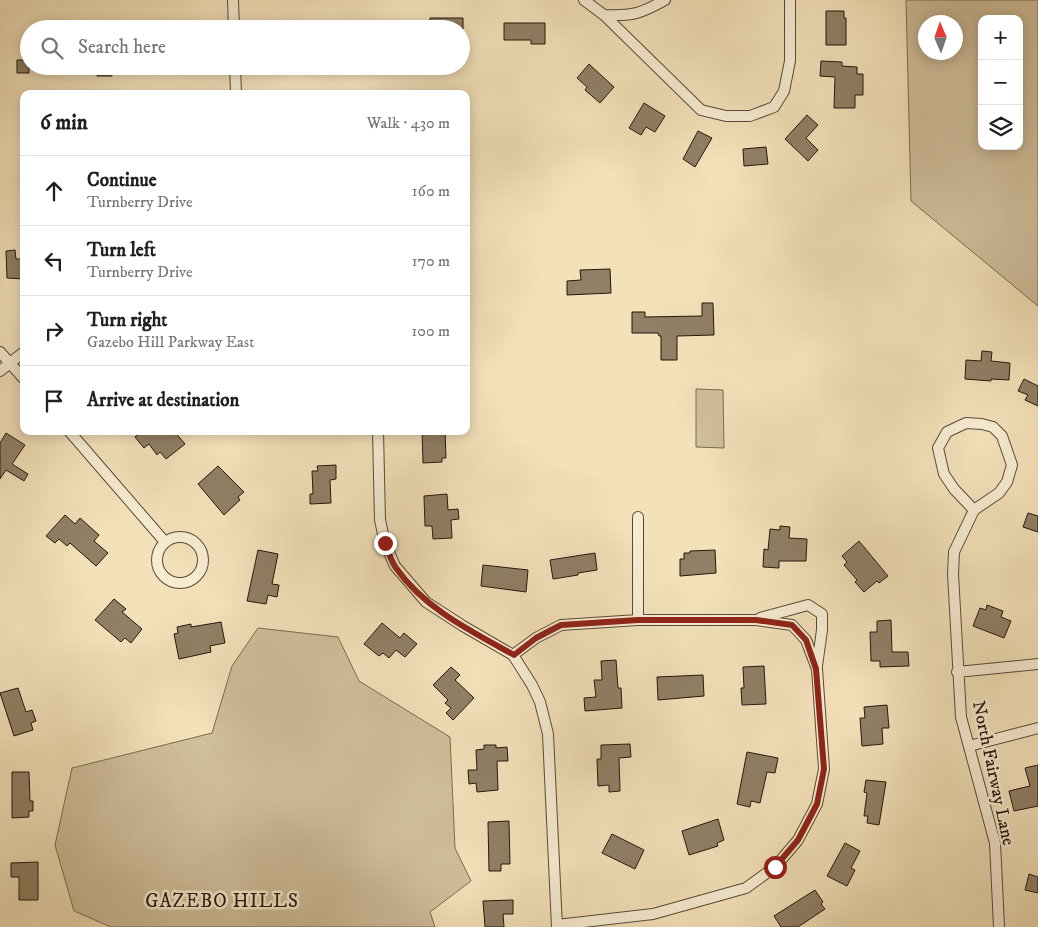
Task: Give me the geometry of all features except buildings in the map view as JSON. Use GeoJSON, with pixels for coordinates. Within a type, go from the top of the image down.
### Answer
{"type":"FeatureCollection","features":[{"type":"Feature","properties":{"kind":"street"},"geometry":{"type":"LineString","coordinates":[[233,0],[234,20]]}},
{"type":"Feature","properties":{"kind":"street"},"geometry":{"type":"LineString","coordinates":[[584,0],[604,16],[701,110],[726,116],[750,116],[774,107],[784,92],[790,61],[790,0]]}},
{"type":"Feature","properties":{"kind":"street"},"geometry":{"type":"LineString","coordinates":[[604,16],[630,16],[649,9],[665,0]]}},
{"type":"Feature","properties":{"kind":"street"},"geometry":{"type":"LineString","coordinates":[[235,75],[236,90]]}},
{"type":"Feature","properties":{"kind":"street"},"geometry":{"type":"LineString","coordinates":[[0,352],[20,374]]}},
{"type":"Feature","properties":{"kind":"street"},"geometry":{"type":"LineString","coordinates":[[0,371],[20,355]]}},
{"type":"Feature","properties":{"kind":"street"},"geometry":{"type":"LineString","coordinates":[[966,423],[993,427],[1002,436],[1012,465],[1007,482],[999,493],[974,510],[954,490],[944,474],[938,448],[947,432],[966,423]]}},
{"type":"Feature","properties":{"kind":"street"},"geometry":{"type":"LineString","coordinates":[[72,435],[165,542]]}},
{"type":"Feature","properties":{"kind":"street"},"geometry":{"type":"LineString","coordinates":[[378,435],[380,520],[385,543],[395,566],[426,602],[514,655],[540,702],[548,734],[557,926],[653,914],[746,888],[775,867],[798,840],[817,804],[824,769],[816,669],[822,630],[822,614],[808,605],[756,620]]}},
{"type":"Feature","properties":{"kind":"street","name":"North Fairway Lane"},"geometry":{"type":"LineString","coordinates":[[974,510],[954,552],[953,574],[957,672],[961,717],[995,843],[999,927]]}},
{"type":"Feature","properties":{"kind":"street"},"geometry":{"type":"LineString","coordinates":[[638,517],[638,620]]}},
{"type":"Feature","properties":{"kind":"street"},"geometry":{"type":"LineString","coordinates":[[178,537],[193,540],[198,545],[204,558],[200,572],[195,578],[188,582],[180,583],[172,582],[165,578],[157,564],[157,556],[165,542],[178,537]]}},
{"type":"Feature","properties":{"kind":"street"},"geometry":{"type":"LineString","coordinates":[[514,655],[536,638],[561,625],[638,620],[756,620],[792,625],[806,640],[816,669]]}},
{"type":"Feature","properties":{"kind":"street"},"geometry":{"type":"LineString","coordinates":[[957,672],[1038,664]]}},
{"type":"Feature","properties":{"kind":"street"},"geometry":{"type":"LineString","coordinates":[[969,746],[1038,728]]}},
{"type":"Feature","properties":{"kind":"shaded area"},"geometry":{"type":"Polygon","coordinates":[[[906,0],[1038,0],[1038,306],[911,201],[906,0]]]}},
{"type":"Feature","properties":{"kind":"shaded area"},"geometry":{"type":"Polygon","coordinates":[[[696,389],[723,390],[724,448],[696,447],[696,389]]]}},
{"type":"Feature","properties":{"kind":"shaded area"},"geometry":{"type":"Polygon","coordinates":[[[258,628],[338,637],[359,681],[450,737],[455,848],[471,881],[430,912],[435,927],[111,927],[74,911],[55,845],[72,768],[212,733],[232,666],[258,628]]]}},
{"type":"Feature","properties":{"kind":"district","name":"GAZEBO HILLS"},"geometry":{"type":"Point","coordinates":[222,900]}},
{"type":"Feature","properties":{"kind":"route"},"geometry":{"type":"LineString","coordinates":[[385,543],[395,566],[410,586],[426,602],[514,655],[536,638],[561,625],[638,620],[756,620],[792,625],[806,640],[816,669],[824,769],[817,804],[798,840],[775,867]]}}]}
